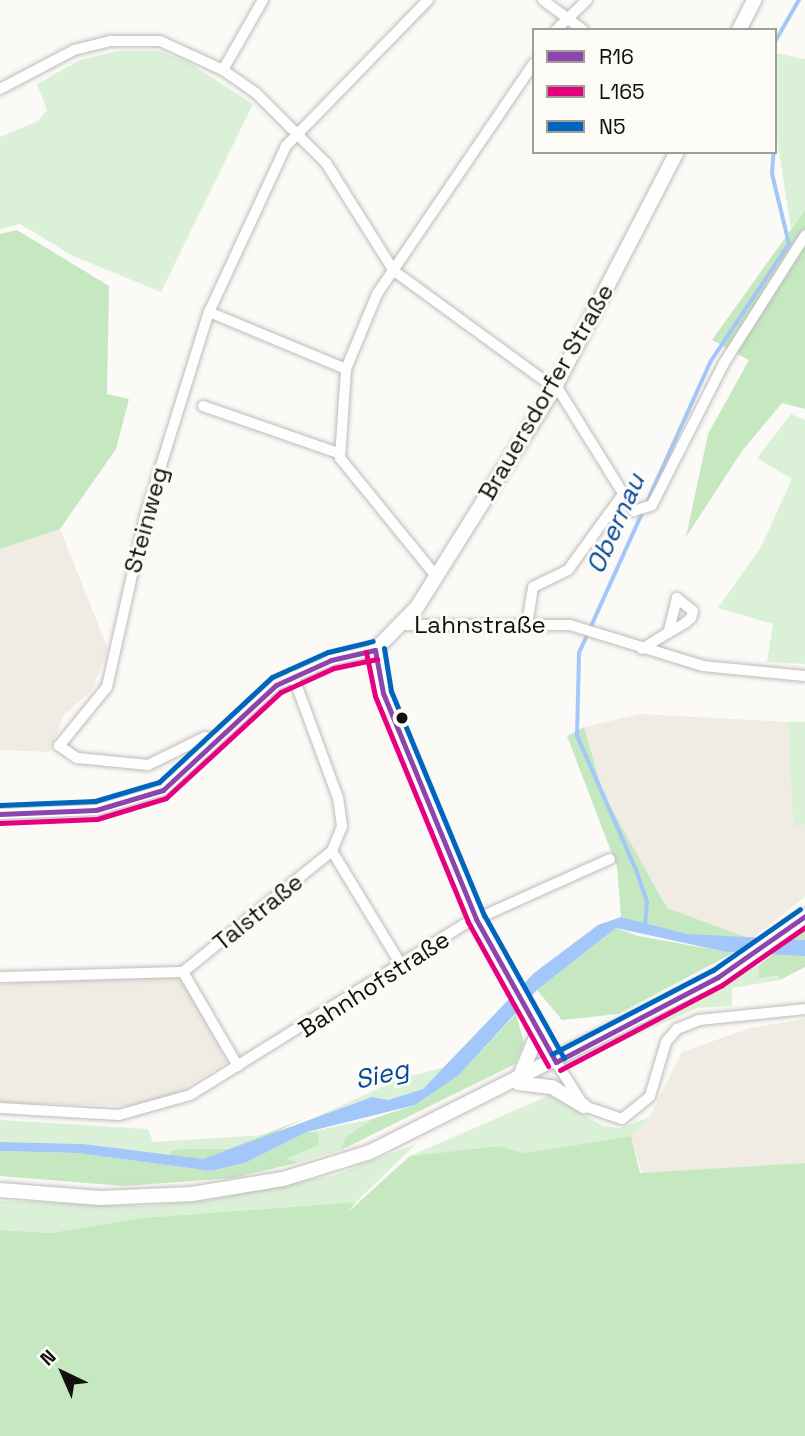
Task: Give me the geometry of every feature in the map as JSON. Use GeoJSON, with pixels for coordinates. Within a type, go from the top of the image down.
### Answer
{"type":"FeatureCollection","features":[{"type":"Feature","properties":{"kind":"street"},"geometry":{"type":"LineString","coordinates":[[223,71],[263,0]]}},
{"type":"Feature","properties":{"kind":"street","name":"Steinweg"},"geometry":{"type":"LineString","coordinates":[[217,739],[205,737],[148,765],[77,758],[60,741],[102,697],[151,494],[209,313],[297,131],[428,0]]}},
{"type":"Feature","properties":{"kind":"street"},"geometry":{"type":"LineString","coordinates":[[543,0],[580,28]]}},
{"type":"Feature","properties":{"kind":"street"},"geometry":{"type":"LineString","coordinates":[[557,28],[565,16],[587,0]]}},
{"type":"Feature","properties":{"kind":"street"},"geometry":{"type":"LineString","coordinates":[[739,28],[754,0]]}},
{"type":"Feature","properties":{"kind":"street"},"geometry":{"type":"LineString","coordinates":[[0,89],[74,50],[111,41],[160,41],[223,71],[297,131],[326,163],[394,271],[555,387],[618,481],[621,497],[634,511],[648,507],[724,363],[805,236]]}},
{"type":"Feature","properties":{"kind":"street"},"geometry":{"type":"LineString","coordinates":[[338,453],[346,369],[377,294],[532,66]]}},
{"type":"Feature","properties":{"kind":"street","name":"Brauersdorfer Straße"},"geometry":{"type":"LineString","coordinates":[[403,625],[555,387],[676,154]]}},
{"type":"Feature","properties":{"kind":"street"},"geometry":{"type":"LineString","coordinates":[[209,313],[346,369]]}},
{"type":"Feature","properties":{"kind":"street"},"geometry":{"type":"LineString","coordinates":[[203,406],[338,453],[436,576]]}},
{"type":"Feature","properties":{"kind":"street"},"geometry":{"type":"LineString","coordinates":[[527,625],[533,587],[568,570],[621,497]]}},
{"type":"Feature","properties":{"kind":"street","name":"Lahnstraße"},"geometry":{"type":"LineString","coordinates":[[0,814],[75,812],[144,798],[176,783],[253,702],[293,676],[375,650],[403,625],[527,625],[580,628],[642,649],[733,671],[805,676]]}},
{"type":"Feature","properties":{"kind":"street"},"geometry":{"type":"LineString","coordinates":[[642,649],[668,633]]}},
{"type":"Feature","properties":{"kind":"street","name":"Bahnhofstraße"},"geometry":{"type":"LineString","coordinates":[[0,1108],[119,1115],[190,1095],[403,968],[477,919],[383,693],[375,650]]}},
{"type":"Feature","properties":{"kind":"street"},"geometry":{"type":"LineString","coordinates":[[293,676],[338,798],[342,826],[332,852],[403,968]]}},
{"type":"Feature","properties":{"kind":"street","name":"Talstraße"},"geometry":{"type":"LineString","coordinates":[[183,972],[332,852]]}},
{"type":"Feature","properties":{"kind":"street"},"geometry":{"type":"LineString","coordinates":[[584,1106],[556,1062],[533,1014],[477,919],[610,859]]}},
{"type":"Feature","properties":{"kind":"street"},"geometry":{"type":"LineString","coordinates":[[0,1190],[149,1197],[259,1185],[370,1153],[517,1083],[718,977],[805,916]]}},
{"type":"Feature","properties":{"kind":"street"},"geometry":{"type":"LineString","coordinates":[[0,977],[183,972],[238,1066]]}},
{"type":"Feature","properties":{"kind":"street"},"geometry":{"type":"LineString","coordinates":[[517,1083],[552,1087],[584,1106],[622,1119],[643,1108],[666,1042],[686,1024],[805,1009]]}},
{"type":"Feature","properties":{"kind":"street"},"geometry":{"type":"LineString","coordinates":[[517,1083],[540,1028]]}},
{"type":"Feature","properties":{"kind":"shaded area"},"geometry":{"type":"Polygon","coordinates":[[[60,529],[108,649],[92,690],[64,715],[50,752],[0,750],[0,549],[60,529]]]}},
{"type":"Feature","properties":{"kind":"shaded area"},"geometry":{"type":"Polygon","coordinates":[[[640,714],[788,722],[793,826],[805,825],[805,897],[751,939],[667,908],[603,793],[584,727],[640,714]]]}},
{"type":"Feature","properties":{"kind":"shaded area"},"geometry":{"type":"Polygon","coordinates":[[[181,975],[227,1062],[175,1094],[140,1106],[0,1103],[0,984],[181,975]]]}},
{"type":"Feature","properties":{"kind":"shaded area"},"geometry":{"type":"Polygon","coordinates":[[[805,1019],[805,1163],[642,1173],[631,1136],[650,1116],[682,1052],[750,1028],[805,1019]]]}},
{"type":"Feature","properties":{"kind":"green space"},"geometry":{"type":"Polygon","coordinates":[[[117,51],[158,51],[186,61],[253,104],[161,292],[73,256],[20,224],[0,229],[0,137],[38,121],[47,110],[37,84],[80,60],[117,51]]]}},
{"type":"Feature","properties":{"kind":"green space"},"geometry":{"type":"Polygon","coordinates":[[[777,53],[805,59],[805,210],[791,229],[777,139],[777,53]]]}},
{"type":"Feature","properties":{"kind":"green space"},"geometry":{"type":"Polygon","coordinates":[[[805,210],[805,409],[782,403],[742,451],[686,537],[708,434],[749,360],[712,340],[805,210]]]}},
{"type":"Feature","properties":{"kind":"green space"},"geometry":{"type":"Polygon","coordinates":[[[17,230],[109,286],[107,394],[129,399],[116,449],[60,529],[0,549],[0,234],[17,230]]]}},
{"type":"Feature","properties":{"kind":"green space"},"geometry":{"type":"Polygon","coordinates":[[[791,414],[805,420],[805,664],[767,662],[773,624],[718,608],[761,547],[792,479],[757,458],[791,414]]]}},
{"type":"Feature","properties":{"kind":"green space"},"geometry":{"type":"Polygon","coordinates":[[[788,722],[805,722],[805,825],[793,827],[788,722]]]}},
{"type":"Feature","properties":{"kind":"green space"},"geometry":{"type":"Polygon","coordinates":[[[584,727],[603,793],[667,908],[751,939],[689,935],[621,917],[617,867],[567,736],[584,727]]]}},
{"type":"Feature","properties":{"kind":"green space"},"geometry":{"type":"Polygon","coordinates":[[[616,928],[638,936],[733,953],[618,1014],[562,1020],[537,990],[616,928]]]}},
{"type":"Feature","properties":{"kind":"green space"},"geometry":{"type":"Polygon","coordinates":[[[805,929],[805,967],[780,980],[778,975],[759,978],[759,965],[805,929]]]}},
{"type":"Feature","properties":{"kind":"green space"},"geometry":{"type":"Polygon","coordinates":[[[759,965],[759,977],[778,975],[780,980],[732,988],[732,1006],[697,1008],[601,1051],[759,965]]]}},
{"type":"Feature","properties":{"kind":"green space"},"geometry":{"type":"Polygon","coordinates":[[[516,1014],[524,1043],[515,1064],[341,1150],[345,1138],[372,1119],[415,1105],[458,1076],[516,1014]]]}},
{"type":"Feature","properties":{"kind":"green space"},"geometry":{"type":"Polygon","coordinates":[[[449,1066],[423,1089],[388,1100],[372,1097],[303,1123],[399,1079],[449,1066]]]}},
{"type":"Feature","properties":{"kind":"green space"},"geometry":{"type":"Polygon","coordinates":[[[550,1095],[603,1126],[620,1128],[650,1117],[631,1136],[525,1153],[499,1146],[410,1156],[550,1095]]]}},
{"type":"Feature","properties":{"kind":"green space"},"geometry":{"type":"Polygon","coordinates":[[[303,1119],[238,1151],[203,1159],[171,1157],[170,1151],[182,1149],[228,1149],[303,1119]]]}},
{"type":"Feature","properties":{"kind":"green space"},"geometry":{"type":"Polygon","coordinates":[[[372,1119],[345,1138],[341,1150],[297,1163],[287,1158],[314,1131],[372,1119]]]}},
{"type":"Feature","properties":{"kind":"green space"},"geometry":{"type":"Polygon","coordinates":[[[0,1120],[148,1129],[153,1142],[262,1135],[228,1149],[170,1152],[171,1157],[83,1144],[0,1142],[0,1120]]]}},
{"type":"Feature","properties":{"kind":"green space"},"geometry":{"type":"Polygon","coordinates":[[[307,1132],[318,1132],[319,1145],[287,1158],[297,1163],[233,1178],[124,1186],[0,1176],[0,1151],[77,1153],[211,1171],[245,1163],[307,1132]]]}},
{"type":"Feature","properties":{"kind":"green space"},"geometry":{"type":"Polygon","coordinates":[[[631,1136],[640,1173],[805,1163],[805,1436],[0,1436],[0,1230],[50,1233],[142,1218],[356,1202],[348,1212],[410,1156],[499,1146],[525,1153],[631,1136]]]}},
{"type":"Feature","properties":{"kind":"green space"},"geometry":{"type":"Polygon","coordinates":[[[416,1144],[356,1202],[142,1218],[50,1233],[0,1230],[0,1201],[145,1206],[209,1200],[335,1175],[416,1144]]]}},
{"type":"Feature","properties":{"kind":"water"},"geometry":{"type":"Polygon","coordinates":[[[621,917],[687,934],[805,940],[805,956],[726,952],[616,928],[537,990],[458,1076],[415,1105],[307,1132],[245,1163],[211,1171],[77,1153],[0,1151],[0,1142],[83,1144],[203,1159],[372,1097],[388,1100],[423,1089],[534,973],[598,925],[621,917]]]}},
{"type":"Feature","properties":{"kind":"waterway","name":"Obernau"},"geometry":{"type":"LineString","coordinates":[[777,38],[799,0]]}},
{"type":"Feature","properties":{"kind":"waterway","name":"Obernau"},"geometry":{"type":"LineString","coordinates":[[645,926],[647,902],[635,868],[577,736],[579,653],[711,361],[789,244],[772,174],[773,154]]}},
{"type":"Feature","properties":{"kind":"transit line","name":"N5"},"geometry":{"type":"LineString","coordinates":[[0,805],[95,801],[159,782],[272,677],[328,652],[373,641]]}},
{"type":"Feature","properties":{"kind":"transit line","name":"N5"},"geometry":{"type":"LineString","coordinates":[[384,648],[391,691],[484,915],[564,1058]]}},
{"type":"Feature","properties":{"kind":"transit line","name":"R16"},"geometry":{"type":"LineString","coordinates":[[375,650],[383,693],[476,919],[556,1062]]}},
{"type":"Feature","properties":{"kind":"transit line","name":"R16"},"geometry":{"type":"LineString","coordinates":[[0,814],[96,810],[163,790],[276,685],[331,660],[375,650]]}},
{"type":"Feature","properties":{"kind":"transit line","name":"L165"},"geometry":{"type":"LineString","coordinates":[[366,652],[375,696],[468,922],[548,1066]]}},
{"type":"Feature","properties":{"kind":"transit line","name":"L165"},"geometry":{"type":"LineString","coordinates":[[0,823],[97,819],[166,798],[281,692],[334,668],[377,659]]}},
{"type":"Feature","properties":{"kind":"transit line","name":"N5"},"geometry":{"type":"LineString","coordinates":[[552,1054],[713,970],[800,909]]}},
{"type":"Feature","properties":{"kind":"transit line","name":"R16"},"geometry":{"type":"LineString","coordinates":[[556,1062],[718,977],[805,916]]}},
{"type":"Feature","properties":{"kind":"transit line","name":"L165"},"geometry":{"type":"LineString","coordinates":[[560,1070],[722,985],[805,927]]}},
{"type":"Feature","properties":{"kind":"water label","name":"Sieg"},"geometry":{"type":"Point","coordinates":[382,1075]}}]}
